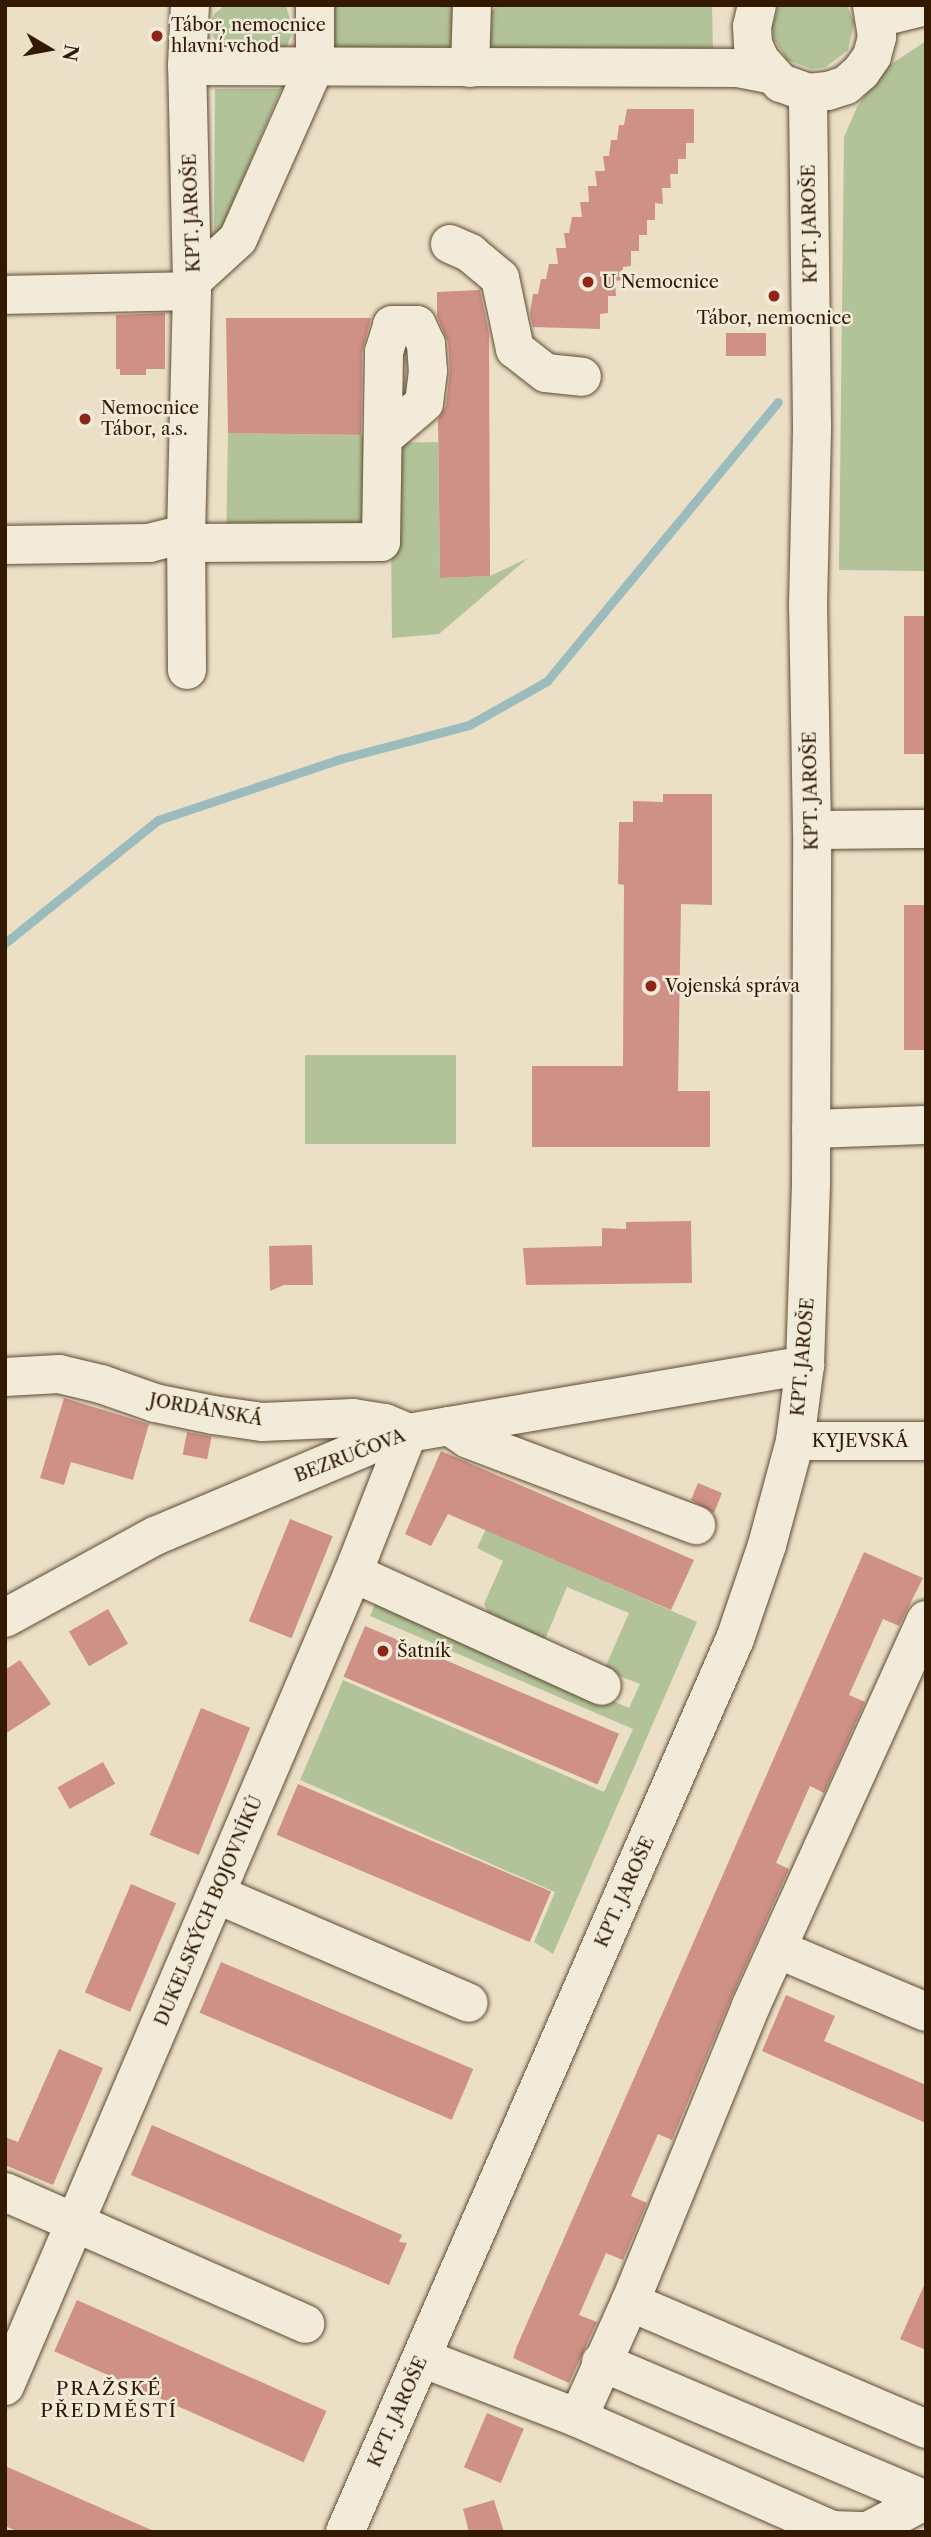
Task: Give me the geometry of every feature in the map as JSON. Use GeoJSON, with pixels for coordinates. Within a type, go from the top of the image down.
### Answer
{"type":"FeatureCollection","features":[{"type":"Feature","properties":{"kind":"street","name":"KPT. JAROŠE"},"geometry":{"type":"LineString","coordinates":[[190,5],[187,66],[192,286]]}},
{"type":"Feature","properties":{"kind":"street"},"geometry":{"type":"LineString","coordinates":[[315,5],[315,66]]}},
{"type":"Feature","properties":{"kind":"street"},"geometry":{"type":"LineString","coordinates":[[470,68],[472,5]]}},
{"type":"Feature","properties":{"kind":"street"},"geometry":{"type":"LineString","coordinates":[[757,5],[752,26],[753,44],[770,75]]}},
{"type":"Feature","properties":{"kind":"street"},"geometry":{"type":"LineString","coordinates":[[187,66],[738,68],[770,75],[794,90],[808,93],[828,92],[846,85],[861,72],[872,56],[877,37],[874,11],[926,6]]}},
{"type":"Feature","properties":{"kind":"street","name":"KPT. JAROŠE"},"geometry":{"type":"LineString","coordinates":[[192,286],[238,239],[315,66]]}},
{"type":"Feature","properties":{"kind":"street","name":"KPT. JAROŠE"},"geometry":{"type":"LineString","coordinates":[[345,2532],[735,1639],[767,1545],[794,1441],[805,1365],[811,1129],[812,830],[808,606],[812,425],[808,93]]}},
{"type":"Feature","properties":{"kind":"street"},"geometry":{"type":"LineString","coordinates":[[450,244],[470,253],[500,278],[515,349],[546,373],[582,377]]}},
{"type":"Feature","properties":{"kind":"street"},"geometry":{"type":"LineString","coordinates":[[5,295],[192,286],[187,670]]}},
{"type":"Feature","properties":{"kind":"street"},"geometry":{"type":"LineString","coordinates":[[5,545],[149,544],[187,538],[381,542],[383,438]]}},
{"type":"Feature","properties":{"kind":"street"},"geometry":{"type":"LineString","coordinates":[[812,830],[926,829]]}},
{"type":"Feature","properties":{"kind":"street"},"geometry":{"type":"LineString","coordinates":[[811,1129],[926,1125]]}},
{"type":"Feature","properties":{"kind":"street","name":"BEZRUČOVA"},"geometry":{"type":"LineString","coordinates":[[5,1618],[155,1536],[376,1442],[408,1433],[805,1365]]}},
{"type":"Feature","properties":{"kind":"street","name":"JORDÁNSKÁ"},"geometry":{"type":"LineString","coordinates":[[5,1377],[59,1374],[102,1384],[155,1403],[213,1415],[262,1422],[353,1418],[385,1423],[408,1433]]}},
{"type":"Feature","properties":{"kind":"street"},"geometry":{"type":"LineString","coordinates":[[449,1426],[468,1438],[696,1525]]}},
{"type":"Feature","properties":{"kind":"street","name":"DUKELSKÝCH BOJOVNÍKŮ"},"geometry":{"type":"LineString","coordinates":[[5,2386],[354,1573],[408,1433]]}},
{"type":"Feature","properties":{"kind":"street","name":"KYJEVSKÁ"},"geometry":{"type":"LineString","coordinates":[[794,1441],[926,1441]]}},
{"type":"Feature","properties":{"kind":"street"},"geometry":{"type":"LineString","coordinates":[[354,1573],[602,1686]]}},
{"type":"Feature","properties":{"kind":"street"},"geometry":{"type":"LineString","coordinates":[[578,2418],[630,2302],[777,1949],[926,1620]]}},
{"type":"Feature","properties":{"kind":"street"},"geometry":{"type":"LineString","coordinates":[[216,1894],[469,2003]]}},
{"type":"Feature","properties":{"kind":"street"},"geometry":{"type":"LineString","coordinates":[[777,1949],[926,2012]]}},
{"type":"Feature","properties":{"kind":"street"},"geometry":{"type":"LineString","coordinates":[[5,2192],[305,2324]]}},
{"type":"Feature","properties":{"kind":"street"},"geometry":{"type":"LineString","coordinates":[[630,2302],[926,2428]]}},
{"type":"Feature","properties":{"kind":"street"},"geometry":{"type":"LineString","coordinates":[[422,2358],[578,2418],[832,2530],[868,2531],[926,2500],[601,2362]]}},
{"type":"Feature","properties":{"kind":"green space"},"geometry":{"type":"Polygon","coordinates":[[[225,5],[286,5],[293,31],[285,51],[222,47],[214,38],[210,27],[214,14],[225,5]]]}},
{"type":"Feature","properties":{"kind":"green space"},"geometry":{"type":"Polygon","coordinates":[[[336,5],[456,5],[455,52],[337,51],[329,36],[329,23],[336,5]]]}},
{"type":"Feature","properties":{"kind":"green space"},"geometry":{"type":"Polygon","coordinates":[[[498,5],[712,5],[713,53],[494,48],[488,43],[486,17],[498,5]]]}},
{"type":"Feature","properties":{"kind":"green space"},"geometry":{"type":"Polygon","coordinates":[[[779,5],[847,5],[854,23],[848,50],[826,67],[812,69],[787,60],[774,39],[772,27],[779,5]]]}},
{"type":"Feature","properties":{"kind":"green space"},"geometry":{"type":"Polygon","coordinates":[[[926,41],[926,571],[839,570],[844,137],[857,107],[885,68],[926,41]]]}},
{"type":"Feature","properties":{"kind":"green space"},"geometry":{"type":"Polygon","coordinates":[[[215,89],[281,89],[220,233],[214,239],[215,89]]]}},
{"type":"Feature","properties":{"kind":"green space"},"geometry":{"type":"Polygon","coordinates":[[[228,433],[377,436],[375,541],[226,538],[228,433]]]}},
{"type":"Feature","properties":{"kind":"green space"},"geometry":{"type":"Polygon","coordinates":[[[438,442],[440,578],[490,576],[528,558],[439,634],[392,638],[390,443],[438,442]]]}},
{"type":"Feature","properties":{"kind":"green space"},"geometry":{"type":"Polygon","coordinates":[[[305,1055],[456,1055],[456,1144],[305,1144],[305,1055]]]}},
{"type":"Feature","properties":{"kind":"green space"},"geometry":{"type":"Polygon","coordinates":[[[486,1529],[697,1622],[553,1954],[534,1942],[555,1892],[300,1780],[343,1680],[604,1792],[633,1729],[370,1616],[377,1599],[629,1708],[640,1684],[604,1670],[629,1613],[567,1587],[543,1644],[493,1623],[484,1604],[503,1561],[477,1548],[486,1529]]]}},
{"type":"Feature","properties":{"kind":"building"},"geometry":{"type":"Polygon","coordinates":[[[627,109],[694,109],[694,143],[686,143],[686,159],[678,159],[678,174],[670,174],[671,188],[662,188],[663,204],[655,203],[655,220],[647,220],[647,235],[639,235],[639,251],[631,251],[631,266],[623,267],[623,280],[615,281],[616,296],[608,296],[608,313],[600,314],[600,329],[533,327],[530,313],[533,294],[538,294],[541,279],[546,279],[549,264],[558,264],[556,248],[566,248],[564,233],[569,233],[572,217],[582,217],[580,202],[589,202],[588,186],[597,186],[595,171],[605,171],[603,156],[609,156],[611,140],[617,140],[619,125],[624,125],[627,109]]]}},
{"type":"Feature","properties":{"kind":"building"},"geometry":{"type":"Polygon","coordinates":[[[480,290],[489,333],[490,576],[440,578],[438,420],[446,406],[450,369],[448,342],[437,316],[437,292],[480,290]]]}},
{"type":"Feature","properties":{"kind":"building"},"geometry":{"type":"Polygon","coordinates":[[[165,313],[165,369],[146,369],[146,375],[120,375],[120,369],[116,369],[116,315],[165,313]]]}},
{"type":"Feature","properties":{"kind":"building"},"geometry":{"type":"Polygon","coordinates":[[[226,318],[371,318],[362,352],[361,435],[228,433],[226,318]]]}},
{"type":"Feature","properties":{"kind":"building"},"geometry":{"type":"Polygon","coordinates":[[[726,333],[766,333],[766,356],[726,356],[726,333]]]}},
{"type":"Feature","properties":{"kind":"building"},"geometry":{"type":"Polygon","coordinates":[[[904,616],[926,616],[926,754],[904,754],[904,616]]]}},
{"type":"Feature","properties":{"kind":"building","name":"Vojenská správa"},"geometry":{"type":"Polygon","coordinates":[[[663,794],[712,794],[712,905],[681,904],[678,1091],[710,1091],[710,1147],[532,1147],[532,1066],[623,1066],[624,885],[618,884],[619,822],[633,822],[633,801],[663,802],[663,794]]]}},
{"type":"Feature","properties":{"kind":"building"},"geometry":{"type":"Polygon","coordinates":[[[904,905],[926,905],[926,1050],[904,1050],[904,905]]]}},
{"type":"Feature","properties":{"kind":"building"},"geometry":{"type":"Polygon","coordinates":[[[691,1221],[692,1283],[526,1285],[523,1248],[602,1246],[602,1228],[626,1229],[626,1222],[691,1221]]]}},
{"type":"Feature","properties":{"kind":"building"},"geometry":{"type":"Polygon","coordinates":[[[312,1245],[313,1285],[284,1285],[270,1291],[269,1246],[312,1245]]]}},
{"type":"Feature","properties":{"kind":"building"},"geometry":{"type":"Polygon","coordinates":[[[64,1398],[149,1424],[133,1480],[71,1462],[64,1485],[40,1478],[64,1398]]]}},
{"type":"Feature","properties":{"kind":"building"},"geometry":{"type":"Polygon","coordinates":[[[187,1432],[212,1437],[207,1459],[183,1455],[187,1432]]]}},
{"type":"Feature","properties":{"kind":"building"},"geometry":{"type":"Polygon","coordinates":[[[441,1451],[694,1560],[671,1610],[448,1514],[431,1546],[405,1534],[441,1451]]]}},
{"type":"Feature","properties":{"kind":"building"},"geometry":{"type":"Polygon","coordinates":[[[698,1483],[722,1493],[714,1513],[691,1500],[698,1483]]]}},
{"type":"Feature","properties":{"kind":"building"},"geometry":{"type":"Polygon","coordinates":[[[290,1519],[333,1536],[291,1638],[249,1621],[290,1519]]]}},
{"type":"Feature","properties":{"kind":"building"},"geometry":{"type":"Polygon","coordinates":[[[864,1552],[923,1578],[899,1626],[883,1619],[849,1695],[865,1702],[824,1793],[810,1786],[776,1863],[789,1869],[731,1998],[672,2140],[658,2134],[631,2196],[647,2203],[623,2260],[606,2253],[579,2315],[597,2322],[569,2383],[513,2358],[517,2346],[864,1552]]]}},
{"type":"Feature","properties":{"kind":"building"},"geometry":{"type":"Polygon","coordinates":[[[108,1609],[128,1644],[89,1666],[69,1632],[108,1609]]]}},
{"type":"Feature","properties":{"kind":"building"},"geometry":{"type":"Polygon","coordinates":[[[365,1626],[619,1734],[598,1784],[344,1677],[365,1626]]]}},
{"type":"Feature","properties":{"kind":"building"},"geometry":{"type":"Polygon","coordinates":[[[20,1660],[51,1704],[5,1734],[5,1670],[20,1660]]]}},
{"type":"Feature","properties":{"kind":"building"},"geometry":{"type":"Polygon","coordinates":[[[201,1708],[250,1728],[199,1855],[150,1835],[201,1708]]]}},
{"type":"Feature","properties":{"kind":"building"},"geometry":{"type":"Polygon","coordinates":[[[103,1762],[115,1784],[70,1809],[58,1787],[103,1762]]]}},
{"type":"Feature","properties":{"kind":"building"},"geometry":{"type":"Polygon","coordinates":[[[298,1784],[551,1891],[530,1942],[277,1835],[298,1784]]]}},
{"type":"Feature","properties":{"kind":"building"},"geometry":{"type":"Polygon","coordinates":[[[131,1884],[176,1903],[130,2012],[85,1993],[131,1884]]]}},
{"type":"Feature","properties":{"kind":"building"},"geometry":{"type":"Polygon","coordinates":[[[221,1962],[473,2069],[452,2120],[200,2013],[221,1962]]]}},
{"type":"Feature","properties":{"kind":"building"},"geometry":{"type":"Polygon","coordinates":[[[786,1995],[835,2016],[824,2041],[926,2085],[926,2123],[762,2051],[786,1995]]]}},
{"type":"Feature","properties":{"kind":"building"},"geometry":{"type":"Polygon","coordinates":[[[59,2049],[103,2068],[53,2185],[5,2165],[5,2137],[18,2142],[59,2049]]]}},
{"type":"Feature","properties":{"kind":"building"},"geometry":{"type":"Polygon","coordinates":[[[152,2125],[402,2235],[399,2242],[407,2243],[389,2285],[131,2175],[152,2125]]]}},
{"type":"Feature","properties":{"kind":"building"},"geometry":{"type":"Polygon","coordinates":[[[926,2281],[926,2350],[900,2339],[926,2281]]]}},
{"type":"Feature","properties":{"kind":"building"},"geometry":{"type":"Polygon","coordinates":[[[77,2300],[326,2411],[304,2462],[54,2351],[77,2300]]]}},
{"type":"Feature","properties":{"kind":"building"},"geometry":{"type":"Polygon","coordinates":[[[487,2413],[524,2429],[501,2483],[464,2467],[487,2413]]]}},
{"type":"Feature","properties":{"kind":"building"},"geometry":{"type":"Polygon","coordinates":[[[5,2466],[156,2532],[19,2532],[5,2526],[5,2466]]]}},
{"type":"Feature","properties":{"kind":"building"},"geometry":{"type":"Polygon","coordinates":[[[494,2500],[504,2532],[469,2532],[463,2509],[494,2500]]]}},
{"type":"Feature","properties":{"kind":"waterway"},"geometry":{"type":"LineString","coordinates":[[5,943],[158,820],[340,759],[469,725],[547,681],[778,402]]}},
{"type":"Feature","properties":{"kind":"place","name":"Tábor, nemocnice hlavní vchod"},"geometry":{"type":"Point","coordinates":[157,36]}},
{"type":"Feature","properties":{"kind":"place","name":"U Nemocnice"},"geometry":{"type":"Point","coordinates":[588,282]}},
{"type":"Feature","properties":{"kind":"place","name":"Tábor, nemocnice"},"geometry":{"type":"Point","coordinates":[774,296]}},
{"type":"Feature","properties":{"kind":"place","name":"Nemocnice Tábor, a.s."},"geometry":{"type":"Point","coordinates":[85,419]}},
{"type":"Feature","properties":{"kind":"place","name":"Vojenská správa"},"geometry":{"type":"Point","coordinates":[651,986]}},
{"type":"Feature","properties":{"kind":"place","name":"Šatník"},"geometry":{"type":"Point","coordinates":[383,1651]}},
{"type":"Feature","properties":{"kind":"district","name":"PRAŽSKÉ PŘEDMĚSTÍ"},"geometry":{"type":"Point","coordinates":[109,2400]}}]}
